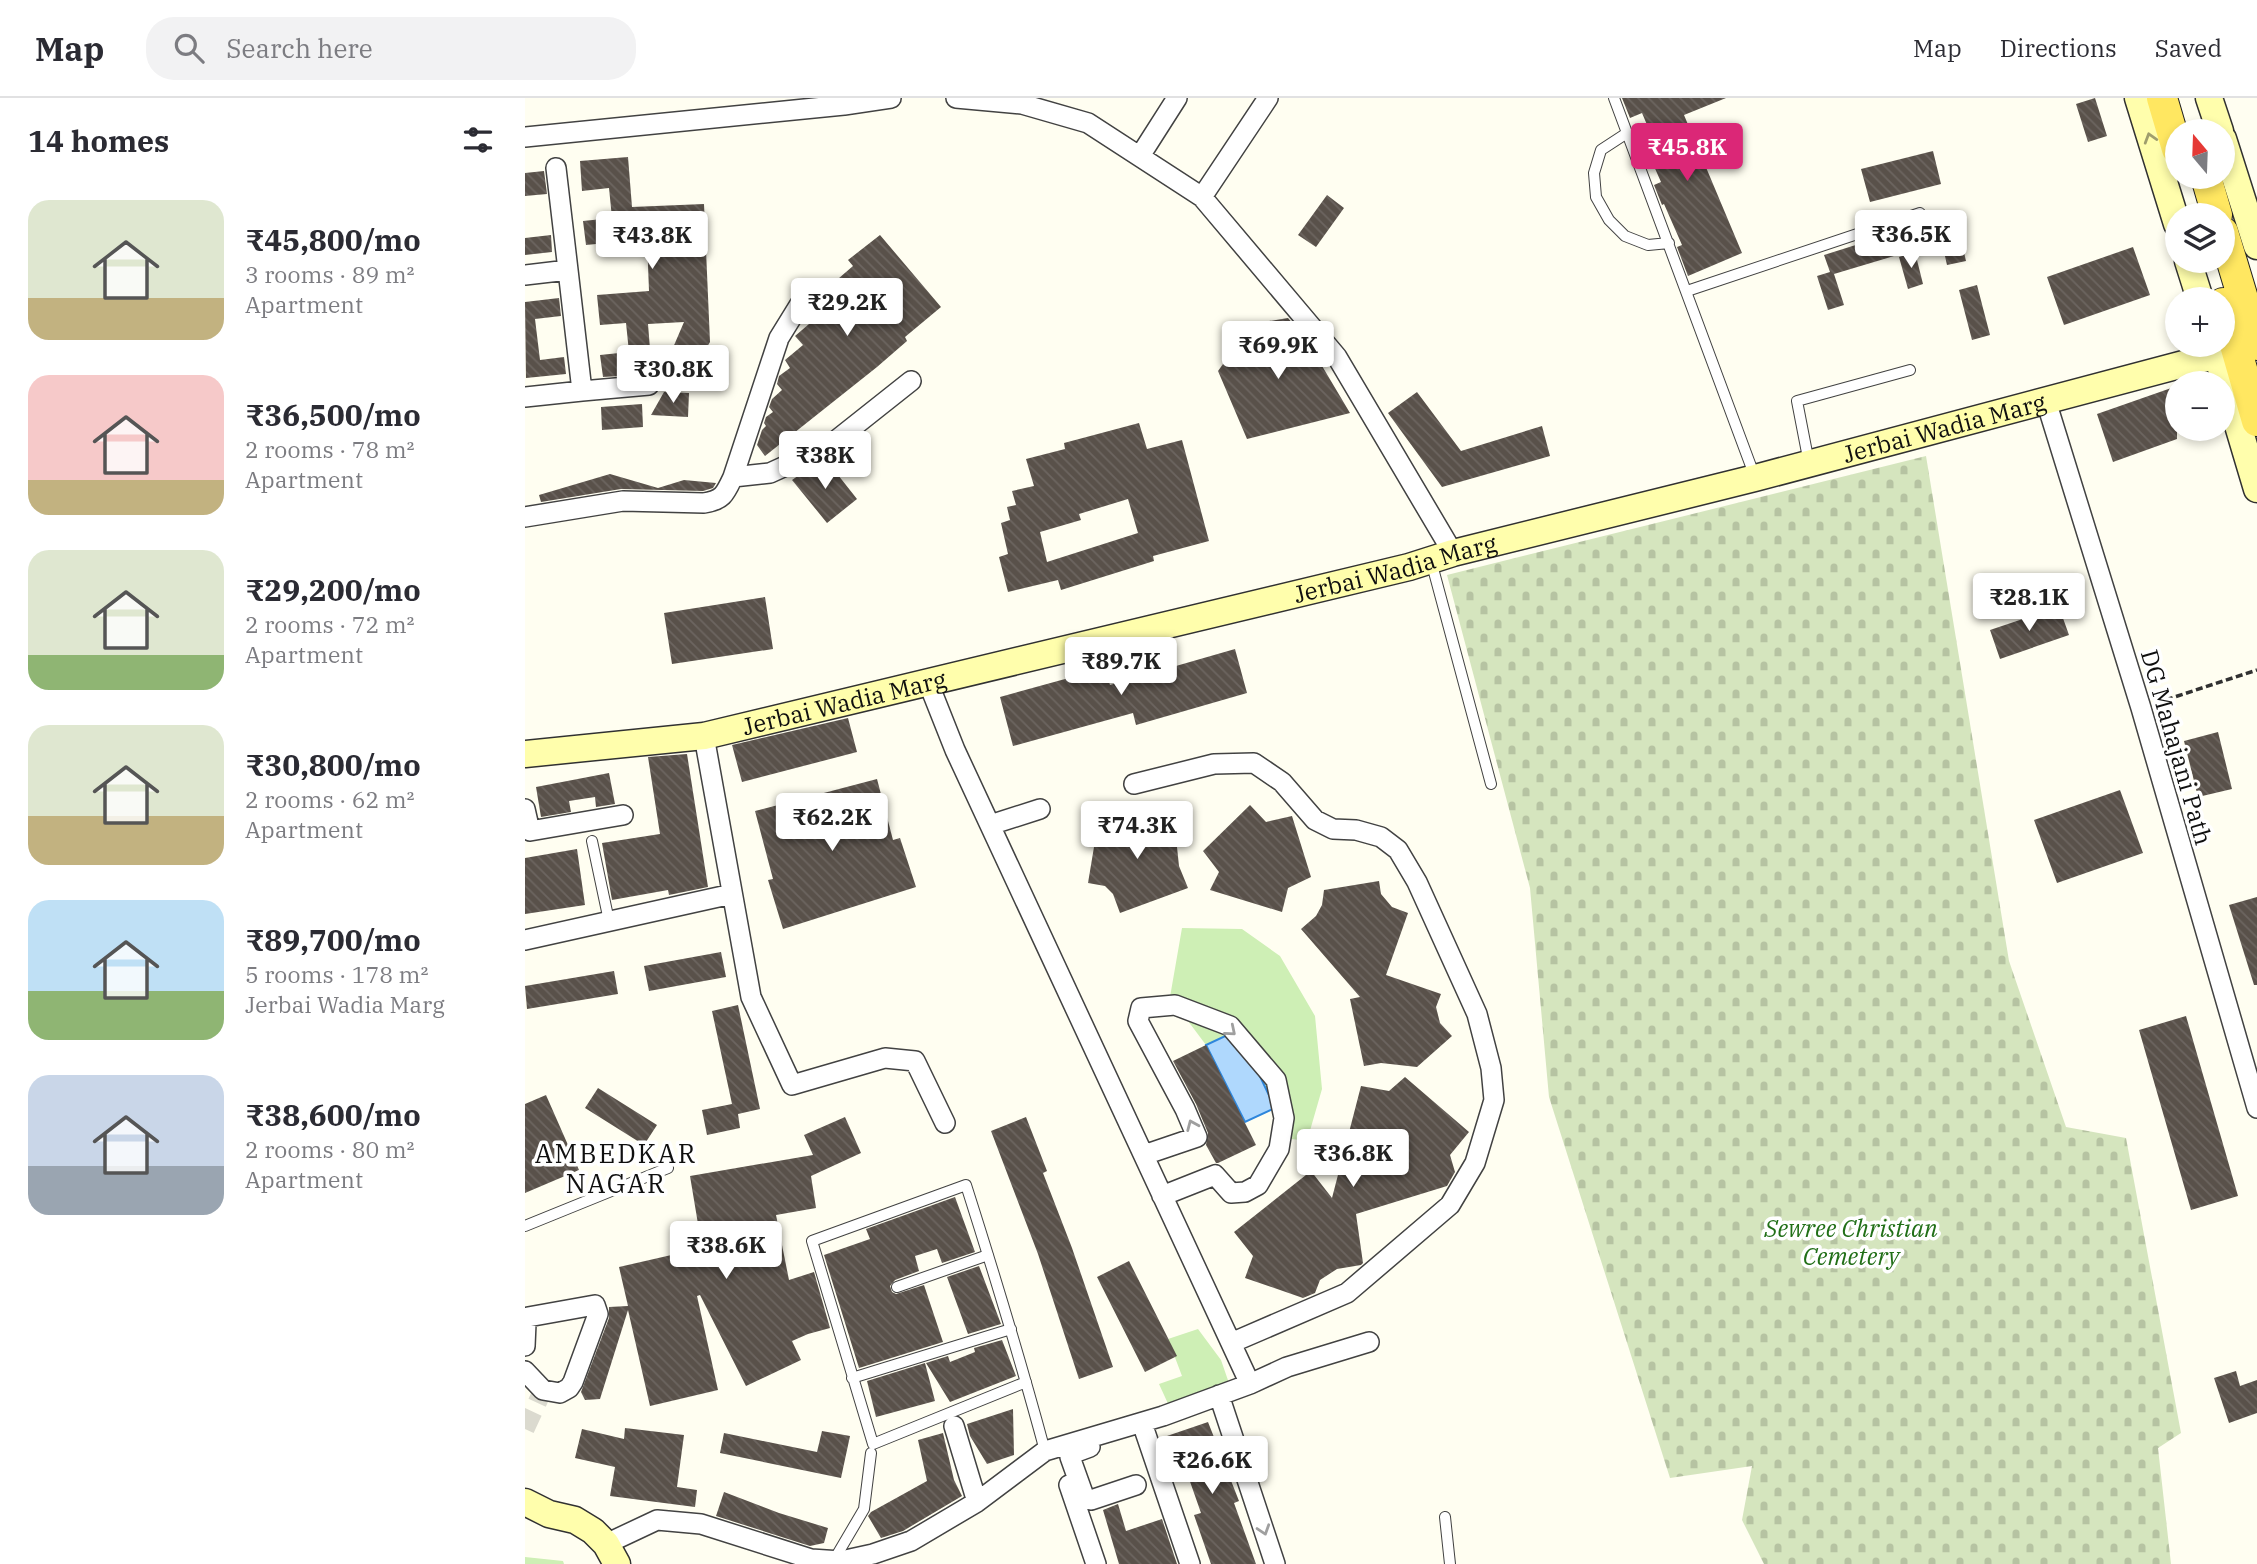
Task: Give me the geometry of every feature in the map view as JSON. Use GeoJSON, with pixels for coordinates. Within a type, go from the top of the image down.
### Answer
{"type":"FeatureCollection","features":[{"type":"Feature","properties":{"kind":"main road"},"geometry":{"type":"LineString","coordinates":[[2138,98],[2170,203]]}},
{"type":"Feature","properties":{"kind":"main road"},"geometry":{"type":"LineString","coordinates":[[2162,98],[2168,119]]}},
{"type":"Feature","properties":{"kind":"main road"},"geometry":{"type":"LineString","coordinates":[[2182,98],[2188,119]]}},
{"type":"Feature","properties":{"kind":"main road"},"geometry":{"type":"LineString","coordinates":[[2209,98],[2216,119]]}},
{"type":"Feature","properties":{"kind":"main road"},"geometry":{"type":"LineString","coordinates":[[2235,177],[2257,246]]}},
{"type":"Feature","properties":{"kind":"main road","name":"Jerbai Wadia Marg"},"geometry":{"type":"LineString","coordinates":[[525,754],[703,736],[1409,567],[1442,556],[1755,478],[2046,401],[2203,357]]}},
{"type":"Feature","properties":{"kind":"main road"},"geometry":{"type":"LineString","coordinates":[[2232,357],[2257,489]]}},
{"type":"Feature","properties":{"kind":"main road"},"geometry":{"type":"LineString","coordinates":[[2234,357],[2257,421]]}},
{"type":"Feature","properties":{"kind":"main road"},"geometry":{"type":"LineString","coordinates":[[525,1502],[549,1514],[575,1520],[593,1531],[612,1554]]}},
{"type":"Feature","properties":{"kind":"street"},"geometry":{"type":"LineString","coordinates":[[525,137],[891,98]]}},
{"type":"Feature","properties":{"kind":"street"},"geometry":{"type":"LineString","coordinates":[[956,98],[1022,104],[1088,123],[1202,197],[1337,357],[1442,556]]}},
{"type":"Feature","properties":{"kind":"street"},"geometry":{"type":"LineString","coordinates":[[1140,156],[1177,98]]}},
{"type":"Feature","properties":{"kind":"street"},"geometry":{"type":"LineString","coordinates":[[1202,197],[1268,98]]}},
{"type":"Feature","properties":{"kind":"street"},"geometry":{"type":"LineString","coordinates":[[556,168],[582,391]]}},
{"type":"Feature","properties":{"kind":"street"},"geometry":{"type":"LineString","coordinates":[[525,275],[568,270]]}},
{"type":"Feature","properties":{"kind":"street"},"geometry":{"type":"LineString","coordinates":[[525,517],[623,501],[704,503],[716,501],[724,495],[733,477],[779,338],[800,304]]}},
{"type":"Feature","properties":{"kind":"street"},"geometry":{"type":"LineString","coordinates":[[733,477],[770,473],[829,446],[911,381]]}},
{"type":"Feature","properties":{"kind":"street"},"geometry":{"type":"LineString","coordinates":[[525,397],[649,385]]}},
{"type":"Feature","properties":{"kind":"street","name":"DG Mahajani Path"},"geometry":{"type":"LineString","coordinates":[[2046,401],[2141,708],[2257,1108]]}},
{"type":"Feature","properties":{"kind":"street"},"geometry":{"type":"LineString","coordinates":[[929,682],[955,750],[1250,1384]]}},
{"type":"Feature","properties":{"kind":"street"},"geometry":{"type":"LineString","coordinates":[[703,736],[751,997],[792,1085],[885,1058],[915,1061],[945,1123]]}},
{"type":"Feature","properties":{"kind":"street"},"geometry":{"type":"LineString","coordinates":[[1134,784],[1215,764],[1254,763],[1282,782],[1315,820],[1333,829],[1356,830],[1381,837],[1398,850],[1417,882],[1477,1014],[1491,1068],[1494,1100],[1475,1163],[1450,1205],[1347,1293],[1231,1343]]}},
{"type":"Feature","properties":{"kind":"street"},"geometry":{"type":"LineString","coordinates":[[525,809],[530,831],[623,815]]}},
{"type":"Feature","properties":{"kind":"street"},"geometry":{"type":"LineString","coordinates":[[990,825],[1040,809]]}},
{"type":"Feature","properties":{"kind":"street"},"geometry":{"type":"LineString","coordinates":[[525,940],[732,894]]}},
{"type":"Feature","properties":{"kind":"street"},"geometry":{"type":"LineString","coordinates":[[1144,1155],[1196,1137],[1185,1109],[1138,1021],[1141,1008],[1175,1005],[1230,1026],[1276,1080],[1284,1118],[1279,1149],[1258,1185],[1245,1192],[1231,1194],[1215,1175],[1162,1195]]}},
{"type":"Feature","properties":{"kind":"street"},"geometry":{"type":"LineString","coordinates":[[525,1346],[528,1317],[595,1305],[598,1314],[569,1388],[560,1393],[543,1390],[525,1371]]}},
{"type":"Feature","properties":{"kind":"street"},"geometry":{"type":"LineString","coordinates":[[1090,1443],[1250,1384],[1287,1367],[1369,1342]]}},
{"type":"Feature","properties":{"kind":"street"},"geometry":{"type":"LineString","coordinates":[[1219,1395],[1275,1564]]}},
{"type":"Feature","properties":{"kind":"street"},"geometry":{"type":"LineString","coordinates":[[1142,1423],[1190,1564]]}},
{"type":"Feature","properties":{"kind":"street"},"geometry":{"type":"LineString","coordinates":[[954,1426],[977,1502]]}},
{"type":"Feature","properties":{"kind":"street"},"geometry":{"type":"LineString","coordinates":[[612,1554],[657,1520],[701,1524],[811,1559],[834,1560],[873,1554],[911,1541],[1059,1450],[1115,1438]]}},
{"type":"Feature","properties":{"kind":"street"},"geometry":{"type":"LineString","coordinates":[[1059,1450],[1078,1495],[1095,1564]]}},
{"type":"Feature","properties":{"kind":"street"},"geometry":{"type":"LineString","coordinates":[[1078,1495],[1091,1500],[1136,1485]]}},
{"type":"Feature","properties":{"kind":"lane"},"geometry":{"type":"LineString","coordinates":[[1614,98],[1755,478]]}},
{"type":"Feature","properties":{"kind":"lane"},"geometry":{"type":"LineString","coordinates":[[1627,133],[1601,150],[1594,173],[1596,197],[1609,220],[1625,236],[1647,245],[1669,243]]}},
{"type":"Feature","properties":{"kind":"lane"},"geometry":{"type":"LineString","coordinates":[[1687,291],[1920,213]]}},
{"type":"Feature","properties":{"kind":"lane"},"geometry":{"type":"LineString","coordinates":[[1809,463],[1797,401],[1910,370]]}},
{"type":"Feature","properties":{"kind":"lane"},"geometry":{"type":"LineString","coordinates":[[1442,556],[1491,784]]}},
{"type":"Feature","properties":{"kind":"lane"},"geometry":{"type":"LineString","coordinates":[[593,841],[609,921]]}},
{"type":"Feature","properties":{"kind":"lane"},"geometry":{"type":"LineString","coordinates":[[525,1226],[668,1168]]}},
{"type":"Feature","properties":{"kind":"lane"},"geometry":{"type":"LineString","coordinates":[[1026,1382],[873,1444],[812,1241],[966,1185],[1026,1382],[1059,1450]]}},
{"type":"Feature","properties":{"kind":"lane"},"geometry":{"type":"LineString","coordinates":[[897,1287],[988,1255]]}},
{"type":"Feature","properties":{"kind":"lane"},"geometry":{"type":"LineString","coordinates":[[852,1378],[1011,1329]]}},
{"type":"Feature","properties":{"kind":"lane"},"geometry":{"type":"LineString","coordinates":[[834,1560],[864,1509],[871,1453]]}},
{"type":"Feature","properties":{"kind":"lane"},"geometry":{"type":"LineString","coordinates":[[1444,1517],[1450,1564]]}},
{"type":"Feature","properties":{"kind":"path"},"geometry":{"type":"LineString","coordinates":[[2141,708],[2257,670]]}},
{"type":"Feature","properties":{"kind":"green space","name":"Sewree Christian Cemetery"},"geometry":{"type":"Polygon","coordinates":[[[1926,456],[2009,961],[2066,1127],[2126,1138],[2181,1433],[2158,1448],[2171,1564],[1764,1564],[1742,1520],[1752,1466],[1670,1478],[1549,1097],[1530,888],[1447,575],[1926,456]]]}},
{"type":"Feature","properties":{"kind":"green space"},"geometry":{"type":"Polygon","coordinates":[[[1182,928],[1242,929],[1280,956],[1315,1016],[1322,1089],[1307,1141],[1276,1137],[1275,1108],[1238,1030],[1206,1045],[1170,997],[1182,928]]]}},
{"type":"Feature","properties":{"kind":"green space"},"geometry":{"type":"Polygon","coordinates":[[[1198,1329],[1221,1360],[1231,1389],[1170,1408],[1159,1384],[1182,1376],[1168,1339],[1198,1329]]]}},
{"type":"Feature","properties":{"kind":"green space"},"geometry":{"type":"Polygon","coordinates":[[[525,1557],[563,1561],[564,1564],[525,1564],[525,1557]]]}},
{"type":"Feature","properties":{"kind":"water"},"geometry":{"type":"Polygon","coordinates":[[[1238,1030],[1275,1108],[1245,1122],[1206,1045],[1238,1030]]]}},
{"type":"Feature","properties":{"kind":"building"},"geometry":{"type":"Polygon","coordinates":[[[1622,98],[1726,98],[1684,115],[1742,253],[1688,276],[1677,247],[1682,245],[1654,185],[1661,182],[1653,164],[1662,160],[1642,113],[1630,118],[1622,98]]]}},
{"type":"Feature","properties":{"kind":"building"},"geometry":{"type":"Polygon","coordinates":[[[2095,98],[2107,136],[2088,142],[2076,104],[2095,98]]]}},
{"type":"Feature","properties":{"kind":"building"},"geometry":{"type":"Polygon","coordinates":[[[1933,151],[1941,184],[1870,202],[1861,169],[1933,151]]]}},
{"type":"Feature","properties":{"kind":"building"},"geometry":{"type":"Polygon","coordinates":[[[628,157],[632,207],[704,204],[710,342],[690,376],[678,369],[685,356],[672,350],[684,322],[648,324],[652,374],[603,377],[600,355],[629,352],[626,323],[600,325],[597,295],[649,291],[647,239],[586,245],[583,221],[612,218],[609,188],[582,191],[580,161],[628,157]]]}},
{"type":"Feature","properties":{"kind":"building"},"geometry":{"type":"Polygon","coordinates":[[[544,171],[547,194],[525,196],[525,173],[544,171]]]}},
{"type":"Feature","properties":{"kind":"building"},"geometry":{"type":"Polygon","coordinates":[[[1327,195],[1344,208],[1316,247],[1298,235],[1327,195]]]}},
{"type":"Feature","properties":{"kind":"building"},"geometry":{"type":"Polygon","coordinates":[[[1955,212],[1966,261],[1947,265],[1936,217],[1955,212]]]}},
{"type":"Feature","properties":{"kind":"building"},"geometry":{"type":"Polygon","coordinates":[[[1897,232],[1904,253],[1834,274],[1844,305],[1828,310],[1817,276],[1830,272],[1824,255],[1897,232]]]}},
{"type":"Feature","properties":{"kind":"building"},"geometry":{"type":"Polygon","coordinates":[[[551,235],[552,252],[525,255],[525,238],[551,235]]]}},
{"type":"Feature","properties":{"kind":"building"},"geometry":{"type":"Polygon","coordinates":[[[880,235],[941,307],[905,337],[907,341],[877,367],[765,456],[757,445],[766,426],[766,417],[773,412],[769,407],[772,399],[782,390],[777,384],[779,376],[790,368],[785,360],[803,345],[795,336],[809,324],[805,319],[821,302],[817,297],[853,266],[848,260],[880,235]]]}},
{"type":"Feature","properties":{"kind":"building"},"geometry":{"type":"Polygon","coordinates":[[[2133,247],[2150,295],[2064,325],[2047,277],[2133,247]]]}},
{"type":"Feature","properties":{"kind":"building"},"geometry":{"type":"Polygon","coordinates":[[[1915,252],[1923,284],[1908,289],[1899,257],[1915,252]]]}},
{"type":"Feature","properties":{"kind":"building"},"geometry":{"type":"Polygon","coordinates":[[[1977,285],[1990,335],[1972,340],[1959,290],[1977,285]]]}},
{"type":"Feature","properties":{"kind":"building"},"geometry":{"type":"Polygon","coordinates":[[[559,298],[561,316],[535,319],[540,360],[564,357],[566,374],[526,378],[525,302],[559,298]]]}},
{"type":"Feature","properties":{"kind":"building"},"geometry":{"type":"Polygon","coordinates":[[[1288,318],[1306,339],[1350,413],[1247,439],[1218,371],[1236,346],[1263,322],[1288,318]]]}},
{"type":"Feature","properties":{"kind":"building"},"geometry":{"type":"Polygon","coordinates":[[[2165,390],[2165,441],[2171,441],[2113,462],[2097,414],[2165,390]]]}},
{"type":"Feature","properties":{"kind":"building"},"geometry":{"type":"Polygon","coordinates":[[[664,392],[689,393],[688,417],[651,415],[664,392]]]}},
{"type":"Feature","properties":{"kind":"building"},"geometry":{"type":"Polygon","coordinates":[[[1417,392],[1461,451],[1542,426],[1550,456],[1442,487],[1388,413],[1417,392]]]}},
{"type":"Feature","properties":{"kind":"building"},"geometry":{"type":"Polygon","coordinates":[[[642,404],[643,427],[602,430],[601,407],[642,404]]]}},
{"type":"Feature","properties":{"kind":"building"},"geometry":{"type":"Polygon","coordinates":[[[1139,423],[1147,449],[1182,440],[1209,541],[1153,556],[1154,561],[1061,590],[1058,580],[1008,592],[999,557],[1008,554],[1001,523],[1010,520],[1007,507],[1016,505],[1012,491],[1034,486],[1026,459],[1065,449],[1064,443],[1139,423]],[[1128,499],[1079,514],[1081,520],[1040,532],[1047,562],[1138,533],[1128,499]]]}},
{"type":"Feature","properties":{"kind":"building"},"geometry":{"type":"Polygon","coordinates":[[[827,461],[857,499],[827,523],[792,480],[827,461]]]}},
{"type":"Feature","properties":{"kind":"building"},"geometry":{"type":"Polygon","coordinates":[[[610,474],[658,488],[684,480],[716,483],[713,488],[703,491],[621,489],[541,502],[539,495],[610,474]]]}},
{"type":"Feature","properties":{"kind":"building"},"geometry":{"type":"Polygon","coordinates":[[[765,597],[773,649],[672,664],[664,613],[765,597]]]}},
{"type":"Feature","properties":{"kind":"building"},"geometry":{"type":"Polygon","coordinates":[[[2059,607],[2069,635],[2000,659],[1990,630],[2059,607]]]}},
{"type":"Feature","properties":{"kind":"building"},"geometry":{"type":"Polygon","coordinates":[[[1235,649],[1247,693],[1136,725],[1133,713],[1013,746],[1000,697],[1105,668],[1110,685],[1235,649]]]}},
{"type":"Feature","properties":{"kind":"building"},"geometry":{"type":"Polygon","coordinates":[[[848,718],[857,752],[742,782],[732,745],[848,718]]]}},
{"type":"Feature","properties":{"kind":"building"},"geometry":{"type":"Polygon","coordinates":[[[2218,732],[2232,789],[2198,797],[2184,741],[2218,732]]]}},
{"type":"Feature","properties":{"kind":"building"},"geometry":{"type":"Polygon","coordinates":[[[687,754],[708,887],[669,895],[668,890],[612,900],[602,843],[660,834],[648,757],[687,754]]]}},
{"type":"Feature","properties":{"kind":"building"},"geometry":{"type":"Polygon","coordinates":[[[609,773],[615,804],[596,807],[595,797],[569,801],[571,812],[541,817],[536,787],[609,773]]]}},
{"type":"Feature","properties":{"kind":"building"},"geometry":{"type":"Polygon","coordinates":[[[877,779],[893,840],[900,838],[916,887],[783,929],[768,880],[773,879],[755,811],[877,779]]]}},
{"type":"Feature","properties":{"kind":"building"},"geometry":{"type":"Polygon","coordinates":[[[2120,790],[2143,853],[2057,883],[2034,820],[2120,790]]]}},
{"type":"Feature","properties":{"kind":"building"},"geometry":{"type":"Polygon","coordinates":[[[1144,805],[1175,828],[1179,866],[1188,888],[1120,913],[1113,894],[1105,886],[1088,883],[1098,823],[1118,827],[1132,820],[1144,805]]]}},
{"type":"Feature","properties":{"kind":"building"},"geometry":{"type":"Polygon","coordinates":[[[1250,805],[1266,822],[1292,816],[1311,877],[1288,888],[1282,912],[1210,890],[1219,872],[1203,851],[1250,805]]]}},
{"type":"Feature","properties":{"kind":"building"},"geometry":{"type":"Polygon","coordinates":[[[577,849],[585,905],[525,914],[525,858],[577,849]]]}},
{"type":"Feature","properties":{"kind":"building"},"geometry":{"type":"Polygon","coordinates":[[[1379,881],[1381,894],[1392,907],[1408,913],[1386,975],[1441,994],[1436,1007],[1440,1023],[1452,1036],[1417,1067],[1381,1063],[1364,1066],[1350,999],[1360,997],[1301,929],[1316,916],[1322,905],[1324,890],[1379,881]]]}},
{"type":"Feature","properties":{"kind":"building"},"geometry":{"type":"Polygon","coordinates":[[[2257,897],[2257,985],[2254,985],[2229,905],[2257,897]]]}},
{"type":"Feature","properties":{"kind":"building"},"geometry":{"type":"Polygon","coordinates":[[[721,952],[726,977],[649,991],[644,966],[721,952]]]}},
{"type":"Feature","properties":{"kind":"building"},"geometry":{"type":"Polygon","coordinates":[[[614,971],[618,994],[527,1009],[525,986],[614,971]]]}},
{"type":"Feature","properties":{"kind":"building"},"geometry":{"type":"Polygon","coordinates":[[[738,1005],[760,1109],[738,1114],[740,1128],[707,1135],[702,1110],[732,1104],[712,1011],[738,1005]]]}},
{"type":"Feature","properties":{"kind":"building"},"geometry":{"type":"Polygon","coordinates":[[[2186,1016],[2238,1196],[2191,1210],[2139,1030],[2186,1016]]]}},
{"type":"Feature","properties":{"kind":"building"},"geometry":{"type":"Polygon","coordinates":[[[1206,1045],[1256,1145],[1218,1163],[1206,1145],[1208,1133],[1173,1061],[1206,1045]]]}},
{"type":"Feature","properties":{"kind":"building"},"geometry":{"type":"Polygon","coordinates":[[[1405,1077],[1469,1132],[1450,1155],[1455,1172],[1447,1186],[1356,1214],[1363,1263],[1337,1269],[1320,1280],[1315,1293],[1303,1298],[1245,1278],[1253,1256],[1234,1232],[1311,1171],[1332,1198],[1361,1086],[1389,1091],[1405,1077]]]}},
{"type":"Feature","properties":{"kind":"building"},"geometry":{"type":"Polygon","coordinates":[[[598,1088],[657,1125],[644,1145],[585,1108],[598,1088]]]}},
{"type":"Feature","properties":{"kind":"building"},"geometry":{"type":"Polygon","coordinates":[[[546,1095],[579,1170],[525,1193],[525,1104],[546,1095]]]}},
{"type":"Feature","properties":{"kind":"building"},"geometry":{"type":"Polygon","coordinates":[[[845,1117],[861,1153],[811,1176],[816,1208],[776,1215],[789,1280],[814,1272],[830,1328],[792,1341],[801,1360],[746,1386],[700,1295],[697,1296],[718,1390],[650,1406],[628,1310],[600,1399],[585,1400],[581,1392],[609,1318],[609,1307],[628,1306],[619,1267],[702,1248],[690,1176],[813,1155],[804,1135],[845,1117]]]}},
{"type":"Feature","properties":{"kind":"building"},"geometry":{"type":"Polygon","coordinates":[[[1026,1117],[1047,1171],[1043,1173],[1113,1367],[1079,1379],[1038,1254],[991,1131],[1026,1117]]]}},
{"type":"Feature","properties":{"kind":"building"},"geometry":{"type":"Polygon","coordinates":[[[955,1197],[975,1252],[942,1263],[937,1249],[915,1256],[919,1271],[895,1280],[890,1286],[896,1294],[924,1285],[943,1342],[859,1368],[824,1255],[870,1239],[866,1229],[955,1197]]]}},
{"type":"Feature","properties":{"kind":"building"},"geometry":{"type":"Polygon","coordinates":[[[1129,1261],[1177,1356],[1145,1372],[1097,1277],[1129,1261]]]}},
{"type":"Feature","properties":{"kind":"building"},"geometry":{"type":"Polygon","coordinates":[[[979,1266],[1001,1324],[968,1334],[947,1277],[979,1266]]]}},
{"type":"Feature","properties":{"kind":"building"},"geometry":{"type":"Polygon","coordinates":[[[1002,1340],[1016,1376],[950,1402],[926,1363],[948,1356],[950,1362],[975,1352],[974,1348],[1002,1340]]]}},
{"type":"Feature","properties":{"kind":"building"},"geometry":{"type":"Polygon","coordinates":[[[925,1363],[935,1401],[876,1417],[867,1381],[925,1363]]]}},
{"type":"Feature","properties":{"kind":"building"},"geometry":{"type":"Polygon","coordinates":[[[2236,1371],[2240,1386],[2257,1380],[2257,1413],[2229,1423],[2214,1378],[2236,1371]]]}},
{"type":"Feature","properties":{"kind":"building"},"geometry":{"type":"Polygon","coordinates":[[[1013,1409],[1014,1455],[987,1464],[970,1436],[967,1424],[1013,1409]]]}},
{"type":"Feature","properties":{"kind":"building"},"geometry":{"type":"Polygon","coordinates":[[[1208,1422],[1239,1501],[1234,1503],[1256,1564],[1211,1564],[1194,1515],[1201,1513],[1187,1473],[1181,1476],[1167,1436],[1208,1422]]]}},
{"type":"Feature","properties":{"kind":"building"},"geometry":{"type":"Polygon","coordinates":[[[625,1428],[684,1435],[677,1487],[697,1490],[695,1507],[610,1496],[615,1467],[575,1458],[582,1429],[624,1439],[625,1428]]]}},
{"type":"Feature","properties":{"kind":"building"},"geometry":{"type":"Polygon","coordinates":[[[822,1431],[850,1436],[841,1478],[720,1453],[724,1433],[817,1452],[822,1431]]]}},
{"type":"Feature","properties":{"kind":"building"},"geometry":{"type":"Polygon","coordinates":[[[943,1433],[954,1480],[962,1496],[903,1531],[881,1538],[868,1516],[927,1481],[918,1440],[943,1433]]]}},
{"type":"Feature","properties":{"kind":"building"},"geometry":{"type":"Polygon","coordinates":[[[724,1492],[828,1528],[824,1543],[810,1546],[716,1516],[724,1492]]]}},
{"type":"Feature","properties":{"kind":"building"},"geometry":{"type":"Polygon","coordinates":[[[1118,1504],[1126,1531],[1162,1519],[1177,1564],[1119,1564],[1103,1510],[1118,1504]]]}},
{"type":"Feature","properties":{"kind":"tunnel"},"geometry":{"type":"LineString","coordinates":[[525,1429],[543,1390]]}},
{"type":"Feature","properties":{"kind":"district","name":"AMBEDKAR NAGAR"},"geometry":{"type":"Point","coordinates":[616,1168]}}]}
